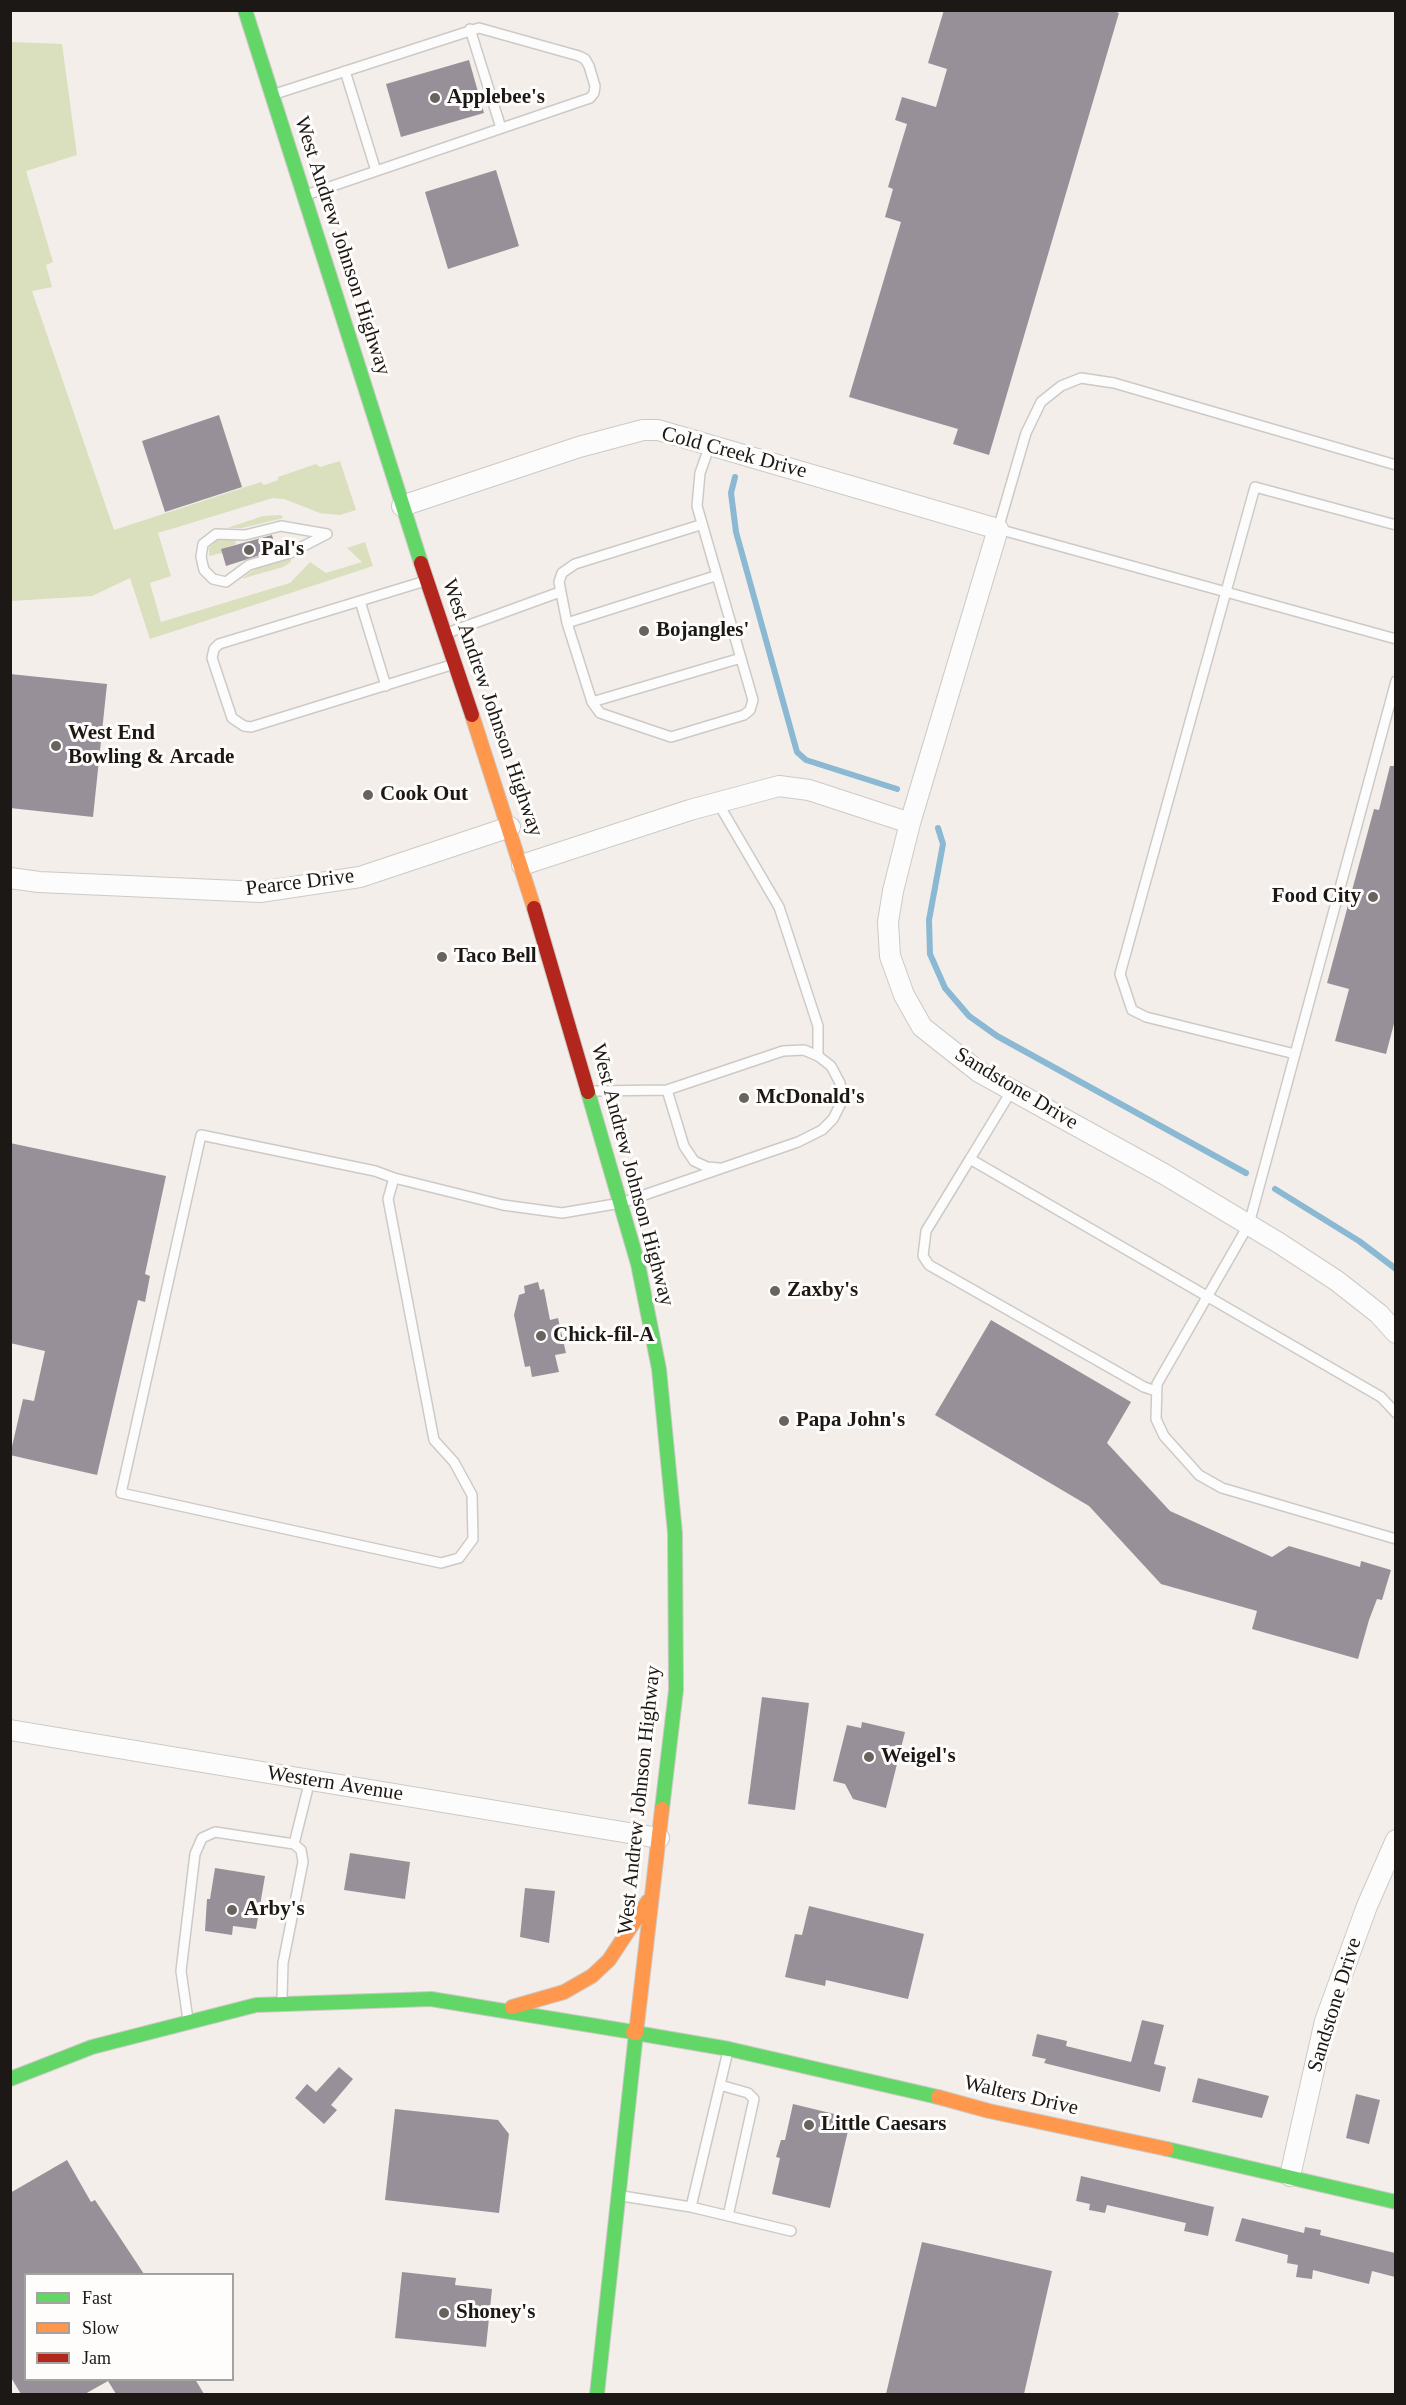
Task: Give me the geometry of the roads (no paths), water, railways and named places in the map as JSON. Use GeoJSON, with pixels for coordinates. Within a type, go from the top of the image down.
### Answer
{"type":"FeatureCollection","features":[{"type":"Feature","properties":{"kind":"main road","name":"West Andrew Johnson Highway"},"geometry":{"type":"LineString","coordinates":[[245,10],[402,506],[522,865],[638,1264],[659,1369],[675,1533],[676,1690],[617,2196],[597,2394]]}},
{"type":"Feature","properties":{"kind":"main road"},"geometry":{"type":"LineString","coordinates":[[504,2008],[564,1992],[592,1976],[609,1960],[633,1927],[652,1893]]}},
{"type":"Feature","properties":{"kind":"main road","name":"Walters Drive"},"geometry":{"type":"LineString","coordinates":[[10,2079],[92,2047],[256,2005],[431,1999],[504,2008],[729,2049],[898,2086],[1076,2131],[1290,2176],[1395,2202]]}},
{"type":"Feature","properties":{"kind":"street","name":"Cold Creek Drive"},"geometry":{"type":"LineString","coordinates":[[402,506],[513,467],[643,430],[658,430],[998,529]]}},
{"type":"Feature","properties":{"kind":"street","name":"Sandstone Drive"},"geometry":{"type":"LineString","coordinates":[[998,529],[892,891],[888,922],[890,956],[904,995],[922,1027],[979,1072],[1249,1224],[1337,1281],[1379,1314],[1395,1334]]}},
{"type":"Feature","properties":{"kind":"street"},"geometry":{"type":"LineString","coordinates":[[522,865],[718,802],[779,786],[808,790],[910,824]]}},
{"type":"Feature","properties":{"kind":"street","name":"Pearce Drive"},"geometry":{"type":"LineString","coordinates":[[10,878],[39,882],[260,892],[360,877],[510,827]]}},
{"type":"Feature","properties":{"kind":"street","name":"Western Avenue"},"geometry":{"type":"LineString","coordinates":[[10,1730],[659,1838]]}},
{"type":"Feature","properties":{"kind":"street","name":"Sandstone Drive"},"geometry":{"type":"LineString","coordinates":[[1290,2176],[1325,2021],[1367,1906],[1395,1840]]}},
{"type":"Feature","properties":{"kind":"lane"},"geometry":{"type":"LineString","coordinates":[[272,94],[479,28],[579,56],[585,59],[589,66],[595,86],[590,98],[304,196]]}},
{"type":"Feature","properties":{"kind":"lane"},"geometry":{"type":"LineString","coordinates":[[470,29],[501,128]]}},
{"type":"Feature","properties":{"kind":"lane"},"geometry":{"type":"LineString","coordinates":[[345,71],[376,171]]}},
{"type":"Feature","properties":{"kind":"lane"},"geometry":{"type":"LineString","coordinates":[[1395,465],[1114,383],[1081,378],[1061,386],[1041,402],[1026,433],[998,529],[1395,639]]}},
{"type":"Feature","properties":{"kind":"lane"},"geometry":{"type":"LineString","coordinates":[[700,525],[575,564],[562,573],[559,582],[567,623],[592,702],[600,712],[671,737],[744,715],[750,710],[753,700],[700,525],[697,506],[700,472],[711,444]]}},
{"type":"Feature","properties":{"kind":"lane"},"geometry":{"type":"LineString","coordinates":[[1295,1054],[1146,1017],[1132,1010],[1120,974],[1255,488],[1395,525]]}},
{"type":"Feature","properties":{"kind":"lane"},"geometry":{"type":"LineString","coordinates":[[281,526],[327,534],[290,553],[249,565],[226,582],[213,579],[204,570],[201,557],[203,543],[216,534],[245,535],[281,526]]}},
{"type":"Feature","properties":{"kind":"lane"},"geometry":{"type":"LineString","coordinates":[[567,623],[715,576]]}},
{"type":"Feature","properties":{"kind":"lane"},"geometry":{"type":"LineString","coordinates":[[427,580],[219,644],[214,649],[212,658],[232,718],[244,726],[251,727],[455,664]]}},
{"type":"Feature","properties":{"kind":"lane"},"geometry":{"type":"LineString","coordinates":[[445,634],[560,592]]}},
{"type":"Feature","properties":{"kind":"lane"},"geometry":{"type":"LineString","coordinates":[[360,601],[387,686]]}},
{"type":"Feature","properties":{"kind":"lane"},"geometry":{"type":"LineString","coordinates":[[592,702],[741,658]]}},
{"type":"Feature","properties":{"kind":"lane"},"geometry":{"type":"LineString","coordinates":[[1395,681],[1249,1224],[1156,1384],[1156,1419],[1164,1436],[1205,1480],[1222,1488],[1395,1539]]}},
{"type":"Feature","properties":{"kind":"lane"},"geometry":{"type":"LineString","coordinates":[[718,802],[779,907],[818,1026],[818,1056]]}},
{"type":"Feature","properties":{"kind":"lane"},"geometry":{"type":"LineString","coordinates":[[394,1178],[388,1199],[434,1440],[454,1462],[472,1495],[473,1539],[459,1558],[441,1563],[121,1493],[201,1135],[345,1164],[503,1205],[562,1213],[621,1203],[798,1142],[822,1130],[833,1119],[842,1101],[840,1083],[831,1066],[818,1056],[804,1050],[783,1051],[668,1090],[588,1091]]}},
{"type":"Feature","properties":{"kind":"lane"},"geometry":{"type":"LineString","coordinates":[[668,1090],[684,1146],[694,1161],[707,1167],[723,1168]]}},
{"type":"Feature","properties":{"kind":"lane"},"geometry":{"type":"LineString","coordinates":[[1012,1090],[926,1231],[923,1256],[929,1265],[1134,1381],[1156,1391]]}},
{"type":"Feature","properties":{"kind":"lane"},"geometry":{"type":"LineString","coordinates":[[970,1159],[1381,1397],[1395,1413]]}},
{"type":"Feature","properties":{"kind":"lane"},"geometry":{"type":"LineString","coordinates":[[294,1844],[310,1780]]}},
{"type":"Feature","properties":{"kind":"lane"},"geometry":{"type":"LineString","coordinates":[[188,2022],[181,1971],[195,1854],[202,1838],[215,1832],[294,1844],[301,1850],[303,1863],[283,1963],[282,2004]]}},
{"type":"Feature","properties":{"kind":"lane"},"geometry":{"type":"LineString","coordinates":[[691,2207],[729,2049]]}},
{"type":"Feature","properties":{"kind":"lane"},"geometry":{"type":"LineString","coordinates":[[720,2085],[748,2093],[754,2099],[728,2216]]}},
{"type":"Feature","properties":{"kind":"lane"},"geometry":{"type":"LineString","coordinates":[[617,2196],[691,2207],[791,2231]]}},
{"type":"Feature","properties":{"kind":"waterway"},"geometry":{"type":"LineString","coordinates":[[735,477],[731,493],[736,532],[797,752],[806,760],[897,789]]}},
{"type":"Feature","properties":{"kind":"waterway"},"geometry":{"type":"LineString","coordinates":[[938,828],[943,844],[929,920],[930,954],[945,988],[969,1016],[997,1036],[1246,1173]]}},
{"type":"Feature","properties":{"kind":"waterway"},"geometry":{"type":"LineString","coordinates":[[1275,1189],[1359,1241],[1396,1269]]}},
{"type":"Feature","properties":{"kind":"place","name":"Applebee's"},"geometry":{"type":"Point","coordinates":[435,98]}},
{"type":"Feature","properties":{"kind":"place","name":"Pal's"},"geometry":{"type":"Point","coordinates":[249,550]}},
{"type":"Feature","properties":{"kind":"place","name":"Bojangles'"},"geometry":{"type":"Point","coordinates":[644,631]}},
{"type":"Feature","properties":{"kind":"place","name":"West End Bowling & Arcade"},"geometry":{"type":"Point","coordinates":[56,746]}},
{"type":"Feature","properties":{"kind":"place","name":"Cook Out"},"geometry":{"type":"Point","coordinates":[368,795]}},
{"type":"Feature","properties":{"kind":"place","name":"Food City"},"geometry":{"type":"Point","coordinates":[1373,897]}},
{"type":"Feature","properties":{"kind":"place","name":"Taco Bell"},"geometry":{"type":"Point","coordinates":[442,957]}},
{"type":"Feature","properties":{"kind":"place","name":"McDonald's"},"geometry":{"type":"Point","coordinates":[744,1098]}},
{"type":"Feature","properties":{"kind":"place","name":"Zaxby's"},"geometry":{"type":"Point","coordinates":[775,1291]}},
{"type":"Feature","properties":{"kind":"place","name":"Chick-fil-A"},"geometry":{"type":"Point","coordinates":[541,1336]}},
{"type":"Feature","properties":{"kind":"place","name":"Papa John's"},"geometry":{"type":"Point","coordinates":[784,1421]}},
{"type":"Feature","properties":{"kind":"place","name":"Weigel's"},"geometry":{"type":"Point","coordinates":[869,1757]}},
{"type":"Feature","properties":{"kind":"place","name":"Arby's"},"geometry":{"type":"Point","coordinates":[232,1910]}},
{"type":"Feature","properties":{"kind":"place","name":"Little Caesars"},"geometry":{"type":"Point","coordinates":[809,2125]}},
{"type":"Feature","properties":{"kind":"place","name":"Shoney's"},"geometry":{"type":"Point","coordinates":[444,2313]}}]}
